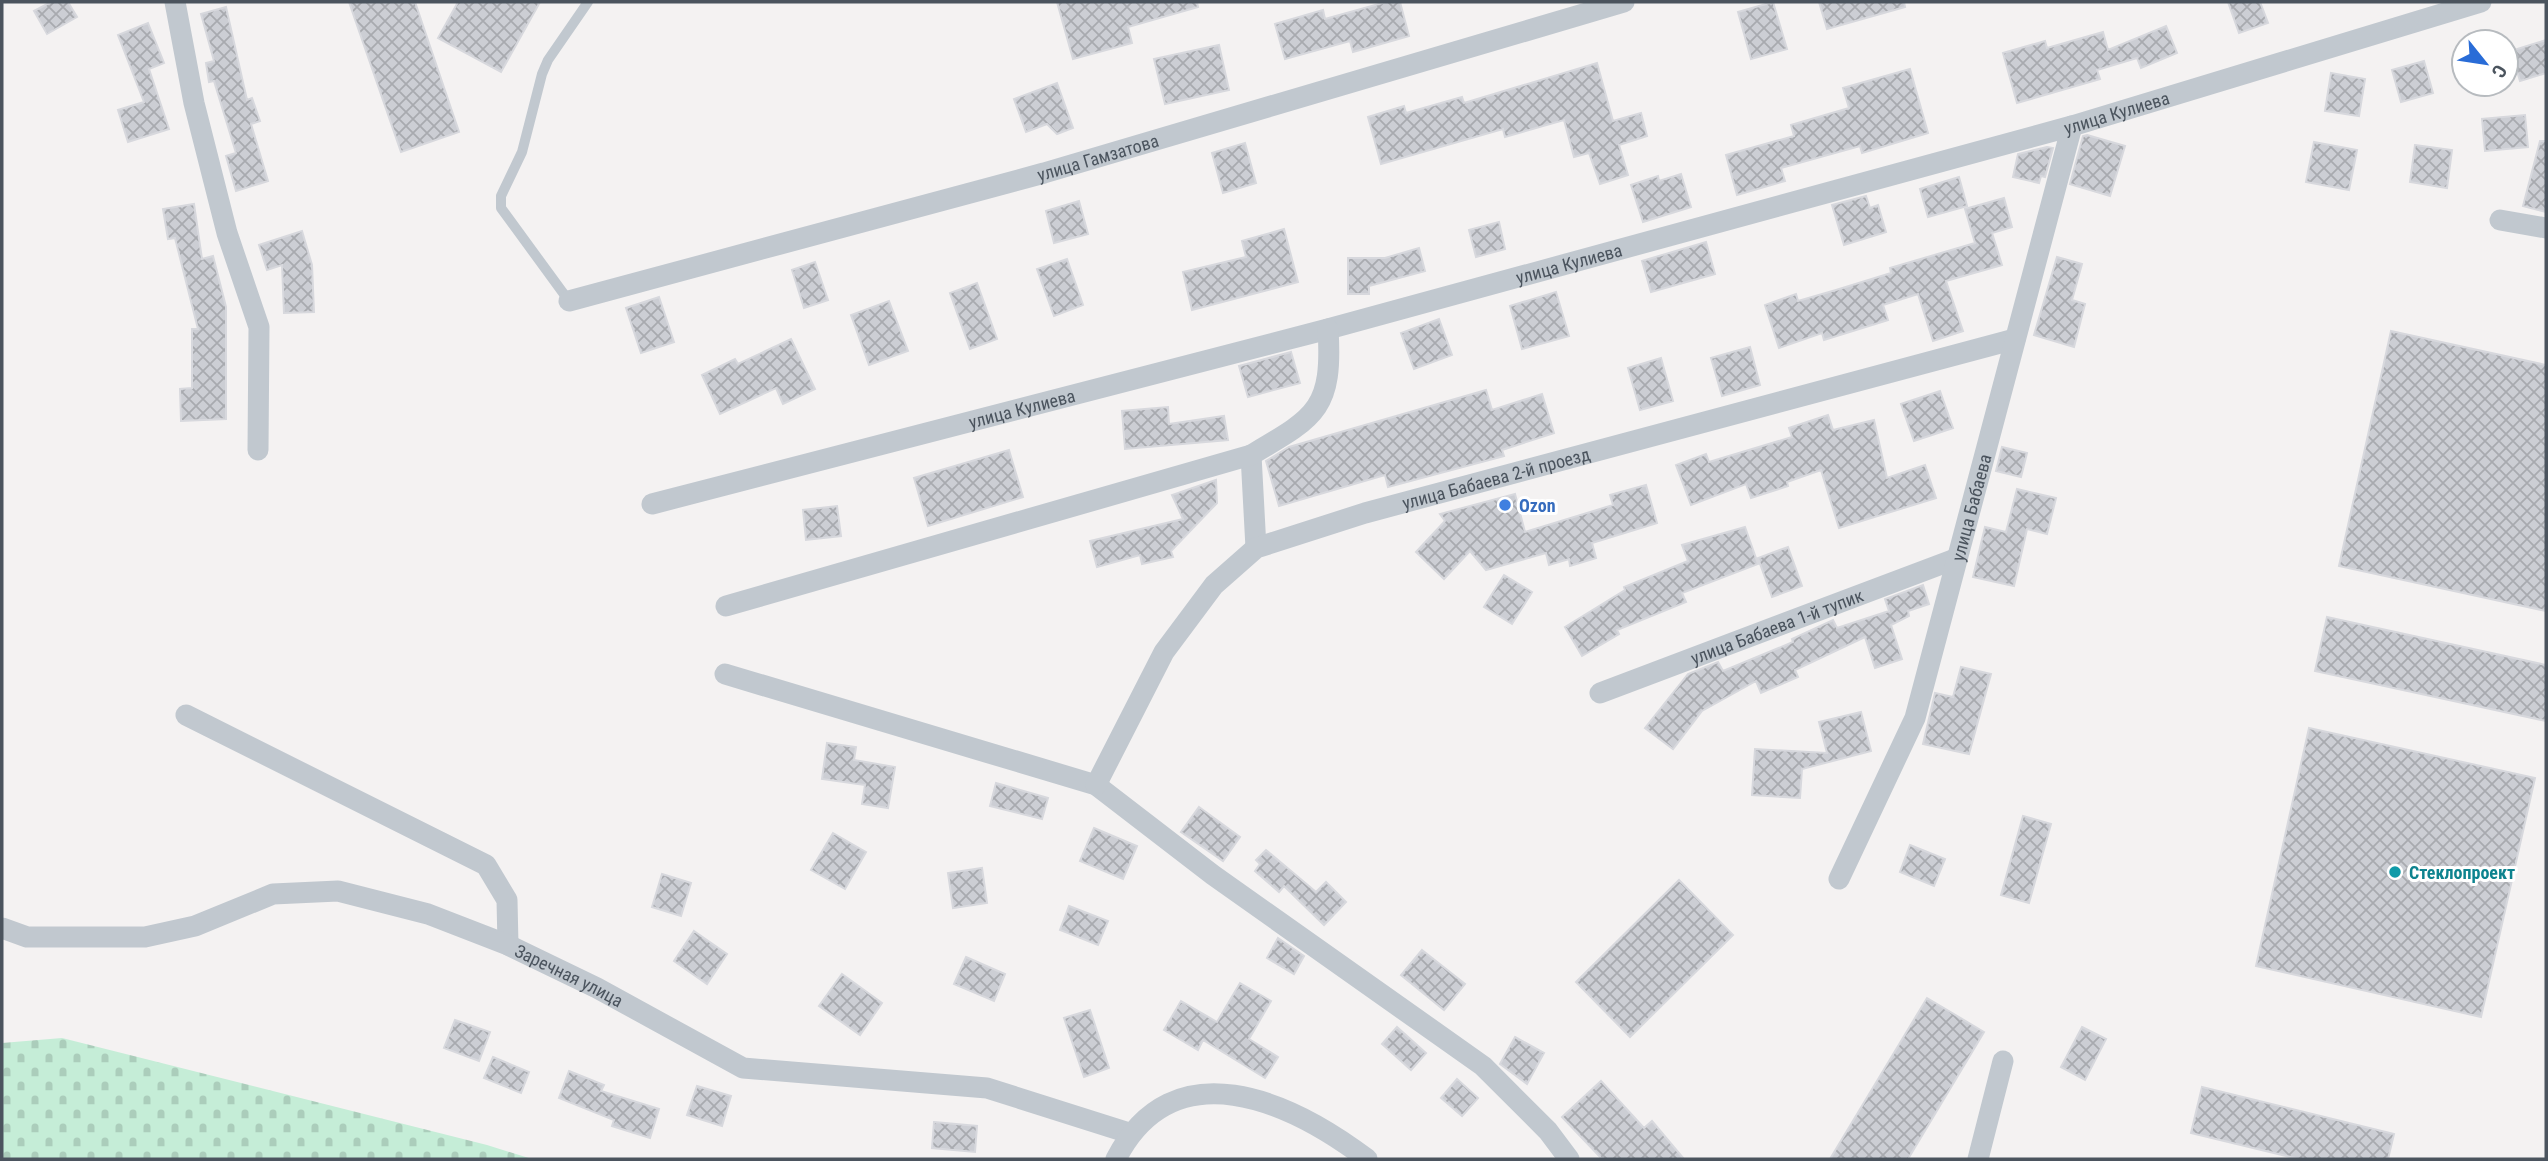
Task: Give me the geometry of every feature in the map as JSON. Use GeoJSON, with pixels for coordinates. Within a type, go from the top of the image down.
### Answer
{"type":"FeatureCollection","features":[{"type":"Feature","properties":{"kind":"street"},"geometry":{"type":"LineString","coordinates":[[175,2],[194,103],[227,233],[259,327],[258,450]]}},
{"type":"Feature","properties":{"kind":"street","name":"улица Гамзатова"},"geometry":{"type":"LineString","coordinates":[[569,301],[1044,173],[1624,2]]}},
{"type":"Feature","properties":{"kind":"street","name":"улица Кулиева"},"geometry":{"type":"LineString","coordinates":[[652,504],[1328,329],[2072,125],[2448,7],[2481,2]]}},
{"type":"Feature","properties":{"kind":"street","name":"улица Бабаева"},"geometry":{"type":"LineString","coordinates":[[1839,878],[1915,718],[2072,125]]}},
{"type":"Feature","properties":{"kind":"street"},"geometry":{"type":"LineString","coordinates":[[2500,220],[2546,228]]}},
{"type":"Feature","properties":{"kind":"street"},"geometry":{"type":"LineString","coordinates":[[726,606],[1251,455],[1298,427],[1321,401],[1331,368],[1328,329]]}},
{"type":"Feature","properties":{"kind":"street","name":"улица Бабаева 2-й проезд"},"geometry":{"type":"LineString","coordinates":[[1096,785],[1164,652],[1214,585],[1256,548],[1365,513],[2015,339]]}},
{"type":"Feature","properties":{"kind":"street"},"geometry":{"type":"LineString","coordinates":[[1251,455],[1256,548]]}},
{"type":"Feature","properties":{"kind":"street","name":"улица Бабаева 1-й тупик"},"geometry":{"type":"LineString","coordinates":[[1600,693],[1955,559]]}},
{"type":"Feature","properties":{"kind":"street"},"geometry":{"type":"LineString","coordinates":[[725,674],[1096,785],[1213,875],[1483,1066],[1548,1131],[1569,1159]]}},
{"type":"Feature","properties":{"kind":"street"},"geometry":{"type":"LineString","coordinates":[[186,715],[486,865],[508,900],[508,945]]}},
{"type":"Feature","properties":{"kind":"street","name":"Заречная улица"},"geometry":{"type":"LineString","coordinates":[[2,928],[27,937],[145,937],[195,926],[272,894],[338,891],[428,914],[508,945],[597,988],[743,1068],[987,1088],[1129,1133]]}},
{"type":"Feature","properties":{"kind":"street"},"geometry":{"type":"LineString","coordinates":[[1979,1159],[2003,1061]]}},
{"type":"Feature","properties":{"kind":"street"},"geometry":{"type":"LineString","coordinates":[[1116,1159],[1129,1133],[1162,1104],[1207,1092],[1263,1101],[1329,1130],[1367,1159]]}},
{"type":"Feature","properties":{"kind":"lane"},"geometry":{"type":"LineString","coordinates":[[569,301],[501,208],[502,196],[522,152],[548,60],[588,2]]}},
{"type":"Feature","properties":{"kind":"green space"},"geometry":{"type":"Polygon","coordinates":[[[62,1038],[487,1145],[532,1159],[2,1159],[2,1043],[62,1038]]]}},
{"type":"Feature","properties":{"kind":"building"},"geometry":{"type":"Polygon","coordinates":[[[51,2],[68,2],[77,17],[47,34],[34,11],[51,2]]]}},
{"type":"Feature","properties":{"kind":"building"},"geometry":{"type":"Polygon","coordinates":[[[349,2],[415,2],[459,132],[401,152],[349,2]]]}},
{"type":"Feature","properties":{"kind":"building"},"geometry":{"type":"Polygon","coordinates":[[[458,2],[540,2],[501,72],[438,38],[458,2]]]}},
{"type":"Feature","properties":{"kind":"building"},"geometry":{"type":"Polygon","coordinates":[[[1057,2],[1197,2],[1198,7],[1128,27],[1132,43],[1073,59],[1057,2]]]}},
{"type":"Feature","properties":{"kind":"building"},"geometry":{"type":"Polygon","coordinates":[[[1386,2],[1400,2],[1409,36],[1353,52],[1350,41],[1285,59],[1275,24],[1323,10],[1325,19],[1386,2]]]}},
{"type":"Feature","properties":{"kind":"building"},"geometry":{"type":"Polygon","coordinates":[[[1773,2],[1787,49],[1751,59],[1738,12],[1773,2]]]}},
{"type":"Feature","properties":{"kind":"building"},"geometry":{"type":"Polygon","coordinates":[[[1819,2],[1904,2],[1905,7],[1827,29],[1819,2]]]}},
{"type":"Feature","properties":{"kind":"building"},"geometry":{"type":"Polygon","coordinates":[[[2228,2],[2260,2],[2268,23],[2239,33],[2228,2]]]}},
{"type":"Feature","properties":{"kind":"building"},"geometry":{"type":"Polygon","coordinates":[[[226,7],[247,100],[252,98],[260,121],[251,124],[268,181],[236,191],[226,156],[236,153],[214,81],[209,82],[206,63],[214,61],[201,14],[226,7]]]}},
{"type":"Feature","properties":{"kind":"building"},"geometry":{"type":"Polygon","coordinates":[[[148,23],[164,63],[149,69],[169,129],[128,142],[118,110],[144,102],[118,35],[148,23]]]}},
{"type":"Feature","properties":{"kind":"building"},"geometry":{"type":"Polygon","coordinates":[[[2166,26],[2177,53],[2141,68],[2137,58],[2097,70],[2100,79],[2017,103],[2003,53],[2045,41],[2047,48],[2103,32],[2108,50],[2166,26]]]}},
{"type":"Feature","properties":{"kind":"building"},"geometry":{"type":"Polygon","coordinates":[[[2546,40],[2546,73],[2520,81],[2520,48],[2546,40]]]}},
{"type":"Feature","properties":{"kind":"building"},"geometry":{"type":"Polygon","coordinates":[[[1219,45],[1229,90],[1165,104],[1154,59],[1219,45]]]}},
{"type":"Feature","properties":{"kind":"building"},"geometry":{"type":"Polygon","coordinates":[[[2424,61],[2433,93],[2401,102],[2392,70],[2424,61]]]}},
{"type":"Feature","properties":{"kind":"building"},"geometry":{"type":"Polygon","coordinates":[[[1597,63],[1613,121],[1641,113],[1647,136],[1619,145],[1628,175],[1600,184],[1589,153],[1574,157],[1564,120],[1505,137],[1503,129],[1381,164],[1368,117],[1404,106],[1406,113],[1462,97],[1464,103],[1597,63]]]}},
{"type":"Feature","properties":{"kind":"building"},"geometry":{"type":"Polygon","coordinates":[[[1910,69],[1928,133],[1862,153],[1860,146],[1781,168],[1785,181],[1737,195],[1726,155],[1794,136],[1791,125],[1849,108],[1843,88],[1910,69]]]}},
{"type":"Feature","properties":{"kind":"building"},"geometry":{"type":"Polygon","coordinates":[[[2331,73],[2365,79],[2359,116],[2325,111],[2331,73]]]}},
{"type":"Feature","properties":{"kind":"building"},"geometry":{"type":"Polygon","coordinates":[[[1057,83],[1073,128],[1057,134],[1047,124],[1026,132],[1014,99],[1057,83]]]}},
{"type":"Feature","properties":{"kind":"building"},"geometry":{"type":"Polygon","coordinates":[[[2525,115],[2528,147],[2485,151],[2482,119],[2525,115]]]}},
{"type":"Feature","properties":{"kind":"building"},"geometry":{"type":"Polygon","coordinates":[[[2083,136],[2125,146],[2110,196],[2070,184],[2083,136]]]}},
{"type":"Feature","properties":{"kind":"building"},"geometry":{"type":"Polygon","coordinates":[[[2540,141],[2546,141],[2546,212],[2523,206],[2540,141]]]}},
{"type":"Feature","properties":{"kind":"building"},"geometry":{"type":"Polygon","coordinates":[[[2314,142],[2357,150],[2349,190],[2306,182],[2314,142]]]}},
{"type":"Feature","properties":{"kind":"building"},"geometry":{"type":"Polygon","coordinates":[[[1245,143],[1256,183],[1223,193],[1212,153],[1245,143]]]}},
{"type":"Feature","properties":{"kind":"building"},"geometry":{"type":"Polygon","coordinates":[[[2415,145],[2452,150],[2447,188],[2410,182],[2415,145]]]}},
{"type":"Feature","properties":{"kind":"building"},"geometry":{"type":"Polygon","coordinates":[[[2053,148],[2045,177],[2041,176],[2039,183],[2013,177],[2018,154],[2053,148]]]}},
{"type":"Feature","properties":{"kind":"building"},"geometry":{"type":"Polygon","coordinates":[[[1681,174],[1691,207],[1643,222],[1631,185],[1658,176],[1659,181],[1681,174]]]}},
{"type":"Feature","properties":{"kind":"building"},"geometry":{"type":"Polygon","coordinates":[[[1959,177],[1967,206],[1928,217],[1920,189],[1959,177]]]}},
{"type":"Feature","properties":{"kind":"building"},"geometry":{"type":"Polygon","coordinates":[[[1866,196],[1870,208],[1878,205],[1886,232],[1844,245],[1832,205],[1866,196]]]}},
{"type":"Feature","properties":{"kind":"building"},"geometry":{"type":"Polygon","coordinates":[[[2004,198],[2012,227],[1992,233],[2002,265],[1946,281],[1963,331],[1933,341],[1918,294],[1883,305],[1888,320],[1824,340],[1822,333],[1779,348],[1765,305],[1796,294],[1798,301],[1836,290],[1891,273],[1890,268],[1975,243],[1965,209],[2004,198]]]}},
{"type":"Feature","properties":{"kind":"building"},"geometry":{"type":"Polygon","coordinates":[[[1079,201],[1088,234],[1054,243],[1046,211],[1079,201]]]}},
{"type":"Feature","properties":{"kind":"building"},"geometry":{"type":"Polygon","coordinates":[[[194,204],[202,259],[213,256],[226,307],[226,419],[181,421],[180,389],[192,388],[192,329],[198,329],[175,238],[168,239],[163,209],[194,204]]]}},
{"type":"Feature","properties":{"kind":"building"},"geometry":{"type":"Polygon","coordinates":[[[1499,222],[1505,249],[1476,257],[1469,230],[1499,222]]]}},
{"type":"Feature","properties":{"kind":"building"},"geometry":{"type":"Polygon","coordinates":[[[1284,229],[1298,282],[1192,310],[1183,272],[1246,257],[1242,241],[1284,229]]]}},
{"type":"Feature","properties":{"kind":"building"},"geometry":{"type":"Polygon","coordinates":[[[302,231],[312,265],[314,312],[284,313],[282,265],[267,270],[259,245],[302,231]]]}},
{"type":"Feature","properties":{"kind":"building"},"geometry":{"type":"Polygon","coordinates":[[[1706,242],[1715,274],[1651,292],[1642,261],[1706,242]]]}},
{"type":"Feature","properties":{"kind":"building"},"geometry":{"type":"Polygon","coordinates":[[[1419,248],[1425,271],[1369,286],[1369,294],[1348,294],[1348,258],[1385,258],[1419,248]]]}},
{"type":"Feature","properties":{"kind":"building"},"geometry":{"type":"Polygon","coordinates":[[[2057,257],[2082,264],[2072,300],[2085,304],[2074,347],[2034,335],[2057,257]]]}},
{"type":"Feature","properties":{"kind":"building"},"geometry":{"type":"Polygon","coordinates":[[[1067,259],[1083,305],[1054,316],[1037,269],[1067,259]]]}},
{"type":"Feature","properties":{"kind":"building"},"geometry":{"type":"Polygon","coordinates":[[[815,262],[828,300],[804,308],[792,270],[815,262]]]}},
{"type":"Feature","properties":{"kind":"building"},"geometry":{"type":"Polygon","coordinates":[[[977,283],[997,339],[970,349],[950,293],[977,283]]]}},
{"type":"Feature","properties":{"kind":"building"},"geometry":{"type":"Polygon","coordinates":[[[1556,292],[1569,336],[1522,349],[1510,306],[1556,292]]]}},
{"type":"Feature","properties":{"kind":"building"},"geometry":{"type":"Polygon","coordinates":[[[659,297],[674,342],[641,353],[626,308],[659,297]]]}},
{"type":"Feature","properties":{"kind":"building"},"geometry":{"type":"Polygon","coordinates":[[[889,301],[908,351],[869,365],[851,315],[889,301]]]}},
{"type":"Feature","properties":{"kind":"building"},"geometry":{"type":"Polygon","coordinates":[[[1439,319],[1452,355],[1414,369],[1401,333],[1439,319]]]}},
{"type":"Feature","properties":{"kind":"building"},"geometry":{"type":"Polygon","coordinates":[[[2391,331],[2546,365],[2546,611],[2339,566],[2391,331]]]}},
{"type":"Feature","properties":{"kind":"building"},"geometry":{"type":"Polygon","coordinates":[[[791,339],[815,389],[783,404],[776,388],[720,414],[702,375],[735,359],[738,364],[791,339]]]}},
{"type":"Feature","properties":{"kind":"building"},"geometry":{"type":"Polygon","coordinates":[[[1750,347],[1760,385],[1722,396],[1711,358],[1750,347]]]}},
{"type":"Feature","properties":{"kind":"building"},"geometry":{"type":"Polygon","coordinates":[[[1291,352],[1300,383],[1248,397],[1239,366],[1291,352]]]}},
{"type":"Feature","properties":{"kind":"building"},"geometry":{"type":"Polygon","coordinates":[[[1661,358],[1673,401],[1640,410],[1628,368],[1661,358]]]}},
{"type":"Feature","properties":{"kind":"building"},"geometry":{"type":"Polygon","coordinates":[[[1486,390],[1492,410],[1542,394],[1554,433],[1502,450],[1504,456],[1388,487],[1385,475],[1279,506],[1266,461],[1289,447],[1486,390]]]}},
{"type":"Feature","properties":{"kind":"building"},"geometry":{"type":"Polygon","coordinates":[[[1940,391],[1953,428],[1914,441],[1901,404],[1940,391]]]}},
{"type":"Feature","properties":{"kind":"building"},"geometry":{"type":"Polygon","coordinates":[[[1168,407],[1169,424],[1224,416],[1228,440],[1125,449],[1122,411],[1168,407]]]}},
{"type":"Feature","properties":{"kind":"building"},"geometry":{"type":"Polygon","coordinates":[[[1828,415],[1833,430],[1874,420],[1887,478],[1925,465],[1936,498],[1839,528],[1821,470],[1787,482],[1788,486],[1751,498],[1746,484],[1691,505],[1676,465],[1706,454],[1709,462],[1792,437],[1789,428],[1828,415]]]}},
{"type":"Feature","properties":{"kind":"building"},"geometry":{"type":"Polygon","coordinates":[[[2002,447],[2027,453],[2021,477],[1996,471],[2002,447]]]}},
{"type":"Feature","properties":{"kind":"building"},"geometry":{"type":"Polygon","coordinates":[[[1009,450],[1023,497],[928,526],[914,478],[1009,450]]]}},
{"type":"Feature","properties":{"kind":"building"},"geometry":{"type":"Polygon","coordinates":[[[1216,480],[1217,503],[1171,551],[1173,557],[1142,564],[1140,555],[1097,567],[1090,541],[1183,519],[1172,495],[1216,480]]]}},
{"type":"Feature","properties":{"kind":"building"},"geometry":{"type":"Polygon","coordinates":[[[1646,485],[1657,523],[1592,543],[1596,558],[1570,566],[1569,559],[1549,565],[1546,553],[1486,570],[1470,551],[1444,579],[1416,552],[1445,521],[1440,514],[1515,494],[1525,532],[1613,505],[1610,495],[1646,485]]]}},
{"type":"Feature","properties":{"kind":"building"},"geometry":{"type":"Polygon","coordinates":[[[2017,489],[2056,498],[2047,534],[2027,529],[2014,586],[1973,577],[1985,527],[2006,532],[2017,489]]]}},
{"type":"Feature","properties":{"kind":"building"},"geometry":{"type":"Polygon","coordinates":[[[837,506],[841,536],[806,540],[803,510],[837,506]]]}},
{"type":"Feature","properties":{"kind":"building"},"geometry":{"type":"Polygon","coordinates":[[[1745,527],[1758,564],[1682,593],[1686,602],[1617,630],[1619,634],[1582,656],[1565,627],[1625,590],[1624,587],[1688,561],[1682,545],[1745,527]]]}},
{"type":"Feature","properties":{"kind":"building"},"geometry":{"type":"Polygon","coordinates":[[[1788,547],[1802,586],[1772,597],[1758,558],[1788,547]]]}},
{"type":"Feature","properties":{"kind":"building"},"geometry":{"type":"Polygon","coordinates":[[[1504,575],[1532,592],[1512,624],[1484,607],[1504,575]]]}},
{"type":"Feature","properties":{"kind":"building"},"geometry":{"type":"Polygon","coordinates":[[[1923,585],[1929,604],[1908,611],[1909,616],[1891,625],[1902,659],[1875,668],[1865,637],[1795,670],[1798,677],[1761,693],[1756,681],[1702,711],[1673,749],[1645,728],[1688,674],[1718,662],[1723,671],[1793,642],[1792,639],[1833,620],[1837,628],[1889,611],[1885,599],[1923,585]]]}},
{"type":"Feature","properties":{"kind":"building"},"geometry":{"type":"Polygon","coordinates":[[[2327,617],[2546,665],[2546,721],[2315,671],[2327,617]]]}},
{"type":"Feature","properties":{"kind":"building"},"geometry":{"type":"Polygon","coordinates":[[[1961,667],[1991,674],[1969,754],[1923,744],[1935,693],[1953,697],[1961,667]]]}},
{"type":"Feature","properties":{"kind":"building"},"geometry":{"type":"Polygon","coordinates":[[[1861,712],[1871,751],[1802,769],[1800,798],[1752,795],[1755,749],[1827,753],[1819,722],[1861,712]]]}},
{"type":"Feature","properties":{"kind":"building","name":"Стеклопроект"},"geometry":{"type":"Polygon","coordinates":[[[2309,728],[2535,778],[2481,1017],[2256,966],[2309,728]]]}},
{"type":"Feature","properties":{"kind":"building"},"geometry":{"type":"Polygon","coordinates":[[[827,743],[856,747],[854,760],[895,767],[888,808],[862,804],[865,785],[822,779],[827,743]]]}},
{"type":"Feature","properties":{"kind":"building"},"geometry":{"type":"Polygon","coordinates":[[[996,783],[1048,798],[1042,819],[990,806],[996,783]]]}},
{"type":"Feature","properties":{"kind":"building"},"geometry":{"type":"Polygon","coordinates":[[[1199,807],[1240,837],[1223,861],[1181,832],[1199,807]]]}},
{"type":"Feature","properties":{"kind":"building"},"geometry":{"type":"Polygon","coordinates":[[[2023,816],[2051,824],[2029,903],[2001,895],[2023,816]]]}},
{"type":"Feature","properties":{"kind":"building"},"geometry":{"type":"Polygon","coordinates":[[[1094,828],[1137,846],[1123,879],[1080,861],[1094,828]]]}},
{"type":"Feature","properties":{"kind":"building"},"geometry":{"type":"Polygon","coordinates":[[[833,833],[866,852],[845,889],[811,870],[833,833]]]}},
{"type":"Feature","properties":{"kind":"building"},"geometry":{"type":"Polygon","coordinates":[[[1910,845],[1945,859],[1934,886],[1900,872],[1910,845]]]}},
{"type":"Feature","properties":{"kind":"building"},"geometry":{"type":"Polygon","coordinates":[[[1266,850],[1316,892],[1326,882],[1346,902],[1324,925],[1284,886],[1279,892],[1255,871],[1260,864],[1256,860],[1266,850]]]}},
{"type":"Feature","properties":{"kind":"building"},"geometry":{"type":"Polygon","coordinates":[[[982,868],[987,903],[953,908],[948,873],[982,868]]]}},
{"type":"Feature","properties":{"kind":"building"},"geometry":{"type":"Polygon","coordinates":[[[662,874],[691,883],[681,916],[652,907],[662,874]]]}},
{"type":"Feature","properties":{"kind":"building"},"geometry":{"type":"Polygon","coordinates":[[[1679,880],[1733,935],[1630,1037],[1576,982],[1679,880]]]}},
{"type":"Feature","properties":{"kind":"building"},"geometry":{"type":"Polygon","coordinates":[[[1069,906],[1108,921],[1098,945],[1060,930],[1069,906]]]}},
{"type":"Feature","properties":{"kind":"building"},"geometry":{"type":"Polygon","coordinates":[[[694,931],[727,954],[707,984],[674,961],[694,931]]]}},
{"type":"Feature","properties":{"kind":"building"},"geometry":{"type":"Polygon","coordinates":[[[1278,938],[1304,956],[1294,974],[1267,958],[1278,938]]]}},
{"type":"Feature","properties":{"kind":"building"},"geometry":{"type":"Polygon","coordinates":[[[1422,950],[1465,984],[1444,1010],[1401,975],[1422,950]]]}},
{"type":"Feature","properties":{"kind":"building"},"geometry":{"type":"Polygon","coordinates":[[[966,957],[1005,974],[994,1001],[954,984],[966,957]]]}},
{"type":"Feature","properties":{"kind":"building"},"geometry":{"type":"Polygon","coordinates":[[[842,974],[882,1003],[860,1035],[819,1006],[842,974]]]}},
{"type":"Feature","properties":{"kind":"building"},"geometry":{"type":"Polygon","coordinates":[[[1240,983],[1271,1001],[1249,1039],[1278,1057],[1265,1078],[1203,1040],[1198,1050],[1164,1030],[1181,1001],[1217,1022],[1240,983]]]}},
{"type":"Feature","properties":{"kind":"building"},"geometry":{"type":"Polygon","coordinates":[[[1927,998],[1984,1032],[1908,1159],[1830,1159],[1927,998]]]}},
{"type":"Feature","properties":{"kind":"building"},"geometry":{"type":"Polygon","coordinates":[[[1090,1010],[1109,1068],[1084,1077],[1064,1018],[1090,1010]]]}},
{"type":"Feature","properties":{"kind":"building"},"geometry":{"type":"Polygon","coordinates":[[[455,1020],[490,1032],[479,1061],[444,1048],[455,1020]]]}},
{"type":"Feature","properties":{"kind":"building"},"geometry":{"type":"Polygon","coordinates":[[[1397,1027],[1426,1053],[1411,1070],[1382,1044],[1397,1027]]]}},
{"type":"Feature","properties":{"kind":"building"},"geometry":{"type":"Polygon","coordinates":[[[2082,1027],[2106,1039],[2085,1080],[2061,1067],[2082,1027]]]}},
{"type":"Feature","properties":{"kind":"building"},"geometry":{"type":"Polygon","coordinates":[[[1515,1037],[1544,1053],[1527,1084],[1500,1064],[1515,1037]]]}},
{"type":"Feature","properties":{"kind":"building"},"geometry":{"type":"Polygon","coordinates":[[[493,1057],[529,1072],[521,1093],[484,1078],[493,1057]]]}},
{"type":"Feature","properties":{"kind":"building"},"geometry":{"type":"Polygon","coordinates":[[[569,1071],[604,1085],[601,1091],[659,1109],[650,1138],[612,1126],[614,1120],[559,1098],[569,1071]]]}},
{"type":"Feature","properties":{"kind":"building"},"geometry":{"type":"Polygon","coordinates":[[[1457,1079],[1478,1098],[1462,1116],[1441,1098],[1457,1079]]]}},
{"type":"Feature","properties":{"kind":"building"},"geometry":{"type":"Polygon","coordinates":[[[1601,1081],[1644,1128],[1652,1121],[1684,1159],[1602,1159],[1562,1117],[1601,1081]]]}},
{"type":"Feature","properties":{"kind":"building"},"geometry":{"type":"Polygon","coordinates":[[[697,1086],[731,1096],[722,1126],[687,1115],[697,1086]]]}},
{"type":"Feature","properties":{"kind":"building"},"geometry":{"type":"Polygon","coordinates":[[[2202,1087],[2394,1134],[2388,1159],[2299,1159],[2191,1133],[2202,1087]]]}},
{"type":"Feature","properties":{"kind":"building"},"geometry":{"type":"Polygon","coordinates":[[[934,1122],[977,1126],[975,1152],[932,1148],[934,1122]]]}},
{"type":"Feature","properties":{"kind":"place","name":"Ozon"},"geometry":{"type":"Point","coordinates":[1505,505]}},
{"type":"Feature","properties":{"kind":"place","name":"Стеклопроект"},"geometry":{"type":"Point","coordinates":[2395,872]}}]}
